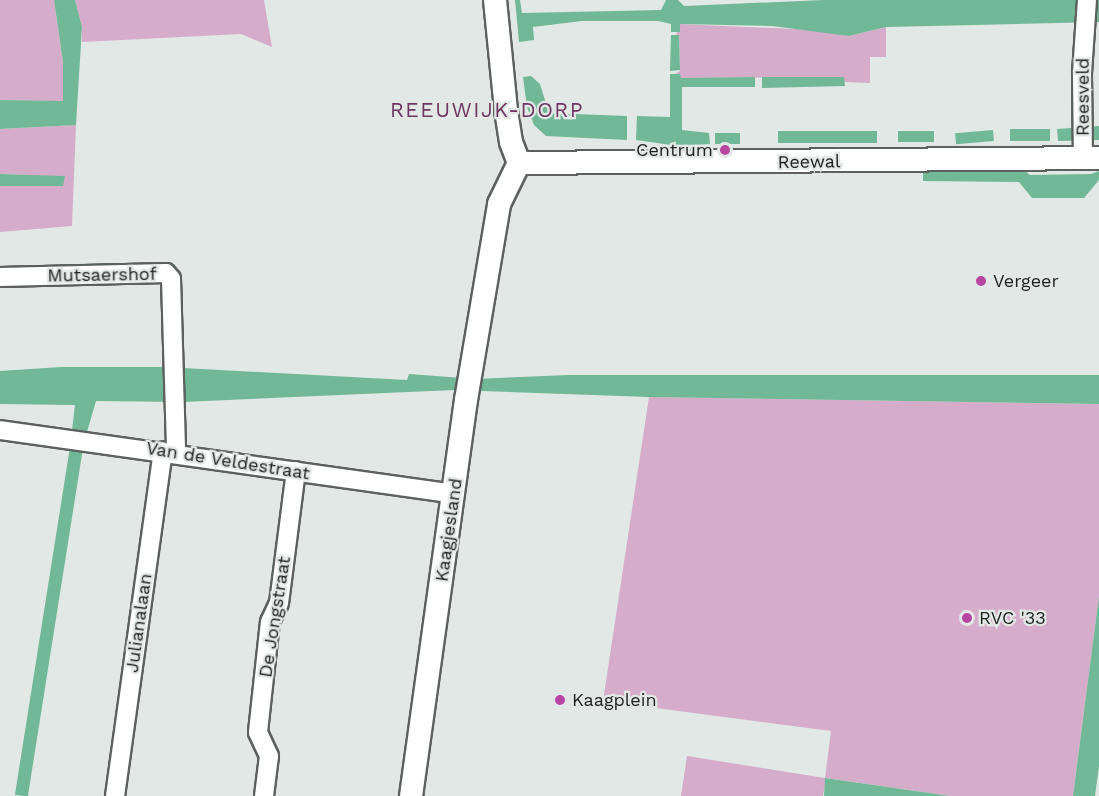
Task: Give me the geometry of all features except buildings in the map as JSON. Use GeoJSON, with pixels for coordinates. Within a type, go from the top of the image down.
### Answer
{"type":"FeatureCollection","features":[{"type":"Feature","properties":{"kind":"street"},"geometry":{"type":"LineString","coordinates":[[495,0],[507,121],[519,162]]}},
{"type":"Feature","properties":{"kind":"street","name":"Reesveld"},"geometry":{"type":"LineString","coordinates":[[1087,0],[1082,119],[1088,153]]}},
{"type":"Feature","properties":{"kind":"street","name":"Reewal"},"geometry":{"type":"LineString","coordinates":[[519,162],[1088,153]]}},
{"type":"Feature","properties":{"kind":"street","name":"Kaagjesland"},"geometry":{"type":"LineString","coordinates":[[411,796],[455,494],[466,400],[499,204],[519,162]]}},
{"type":"Feature","properties":{"kind":"street","name":"Mutsaershof"},"geometry":{"type":"LineString","coordinates":[[0,277],[166,273],[171,279],[177,399],[169,451]]}},
{"type":"Feature","properties":{"kind":"street","name":"Van de Veldestraat"},"geometry":{"type":"LineString","coordinates":[[0,430],[169,451],[455,494]]}},
{"type":"Feature","properties":{"kind":"street","name":"Julianalaan"},"geometry":{"type":"LineString","coordinates":[[115,796],[169,451]]}},
{"type":"Feature","properties":{"kind":"street","name":"De Jongstraat"},"geometry":{"type":"LineString","coordinates":[[264,796],[269,756],[258,732],[270,622],[279,603],[296,471]]}},
{"type":"Feature","properties":{"kind":"shaded area"},"geometry":{"type":"Polygon","coordinates":[[[0,0],[54,0],[63,62],[63,102],[0,100],[0,0]]]}},
{"type":"Feature","properties":{"kind":"shaded area"},"geometry":{"type":"Polygon","coordinates":[[[54,0],[75,0],[82,27],[76,125],[0,129],[0,100],[63,101],[63,62],[54,0]]]}},
{"type":"Feature","properties":{"kind":"shaded area"},"geometry":{"type":"Polygon","coordinates":[[[75,0],[264,0],[272,47],[241,34],[82,42],[82,27],[75,0]]]}},
{"type":"Feature","properties":{"kind":"shaded area"},"geometry":{"type":"Polygon","coordinates":[[[515,0],[520,0],[522,13],[661,10],[666,0],[678,0],[684,6],[824,0],[1099,0],[1099,22],[886,27],[849,36],[772,26],[680,24],[680,32],[671,32],[671,24],[658,21],[582,21],[533,27],[534,40],[519,42],[515,0]]]}},
{"type":"Feature","properties":{"kind":"shaded area"},"geometry":{"type":"Polygon","coordinates":[[[680,24],[819,30],[849,36],[886,27],[886,57],[870,57],[870,83],[844,82],[844,77],[680,78],[675,74],[680,71],[679,35],[676,35],[680,24]]]}},
{"type":"Feature","properties":{"kind":"shaded area"},"geometry":{"type":"Polygon","coordinates":[[[671,35],[679,35],[680,70],[670,71],[671,35]]]}},
{"type":"Feature","properties":{"kind":"shaded area"},"geometry":{"type":"Polygon","coordinates":[[[670,74],[680,74],[681,78],[755,77],[755,87],[682,87],[682,130],[709,133],[710,144],[678,146],[636,140],[637,116],[670,117],[670,74]]]}},
{"type":"Feature","properties":{"kind":"shaded area"},"geometry":{"type":"Polygon","coordinates":[[[531,76],[540,84],[549,113],[627,116],[627,140],[546,136],[534,125],[527,107],[523,77],[531,76]]]}},
{"type":"Feature","properties":{"kind":"shaded area"},"geometry":{"type":"Polygon","coordinates":[[[762,77],[844,77],[845,86],[762,88],[762,77]]]}},
{"type":"Feature","properties":{"kind":"shaded area"},"geometry":{"type":"Polygon","coordinates":[[[76,125],[72,226],[0,232],[0,186],[63,186],[32,175],[0,174],[0,129],[76,125]]]}},
{"type":"Feature","properties":{"kind":"shaded area"},"geometry":{"type":"Polygon","coordinates":[[[1099,126],[1099,140],[1058,141],[1057,129],[1099,126]]]}},
{"type":"Feature","properties":{"kind":"shaded area"},"geometry":{"type":"Polygon","coordinates":[[[1010,129],[1050,129],[1050,141],[1010,141],[1010,129]]]}},
{"type":"Feature","properties":{"kind":"shaded area"},"geometry":{"type":"Polygon","coordinates":[[[993,130],[994,141],[956,144],[955,133],[993,130]]]}},
{"type":"Feature","properties":{"kind":"shaded area"},"geometry":{"type":"Polygon","coordinates":[[[778,131],[877,131],[877,143],[778,143],[778,131]]]}},
{"type":"Feature","properties":{"kind":"shaded area"},"geometry":{"type":"Polygon","coordinates":[[[898,131],[934,131],[934,142],[898,142],[898,131]]]}},
{"type":"Feature","properties":{"kind":"shaded area"},"geometry":{"type":"Polygon","coordinates":[[[715,133],[740,133],[740,144],[715,144],[715,133]]]}},
{"type":"Feature","properties":{"kind":"shaded area"},"geometry":{"type":"Polygon","coordinates":[[[1024,170],[1030,175],[1091,174],[1099,171],[1099,180],[1084,198],[1032,198],[1019,182],[923,181],[923,171],[1024,170]]]}},
{"type":"Feature","properties":{"kind":"shaded area"},"geometry":{"type":"Polygon","coordinates":[[[0,174],[65,176],[63,186],[0,186],[0,174]]]}},
{"type":"Feature","properties":{"kind":"shaded area"},"geometry":{"type":"Polygon","coordinates":[[[61,367],[165,367],[407,380],[409,374],[476,379],[568,375],[1099,375],[1099,404],[649,397],[454,390],[183,402],[96,401],[87,432],[72,430],[75,405],[0,404],[0,371],[61,367]]]}},
{"type":"Feature","properties":{"kind":"shaded area"},"geometry":{"type":"Polygon","coordinates":[[[649,397],[1099,404],[1099,596],[1073,796],[950,796],[826,778],[823,796],[681,796],[687,756],[825,778],[831,731],[603,701],[649,397]]]}},
{"type":"Feature","properties":{"kind":"shaded area"},"geometry":{"type":"Polygon","coordinates":[[[70,447],[83,449],[28,796],[15,795],[70,447]]]}},
{"type":"Feature","properties":{"kind":"shaded area"},"geometry":{"type":"Polygon","coordinates":[[[1099,596],[1099,766],[1095,796],[1073,796],[1099,596]]]}},
{"type":"Feature","properties":{"kind":"shaded area"},"geometry":{"type":"Polygon","coordinates":[[[825,778],[950,796],[824,796],[825,778]]]}},
{"type":"Feature","properties":{"kind":"place","name":"Centrum"},"geometry":{"type":"Point","coordinates":[725,150]}},
{"type":"Feature","properties":{"kind":"place","name":"Vergeer"},"geometry":{"type":"Point","coordinates":[981,281]}},
{"type":"Feature","properties":{"kind":"place","name":"RVC '33"},"geometry":{"type":"Point","coordinates":[967,618]}},
{"type":"Feature","properties":{"kind":"place","name":"Kaagplein"},"geometry":{"type":"Point","coordinates":[560,700]}},
{"type":"Feature","properties":{"kind":"district","name":"REEUWIJK-DORP"},"geometry":{"type":"Point","coordinates":[487,110]}}]}
